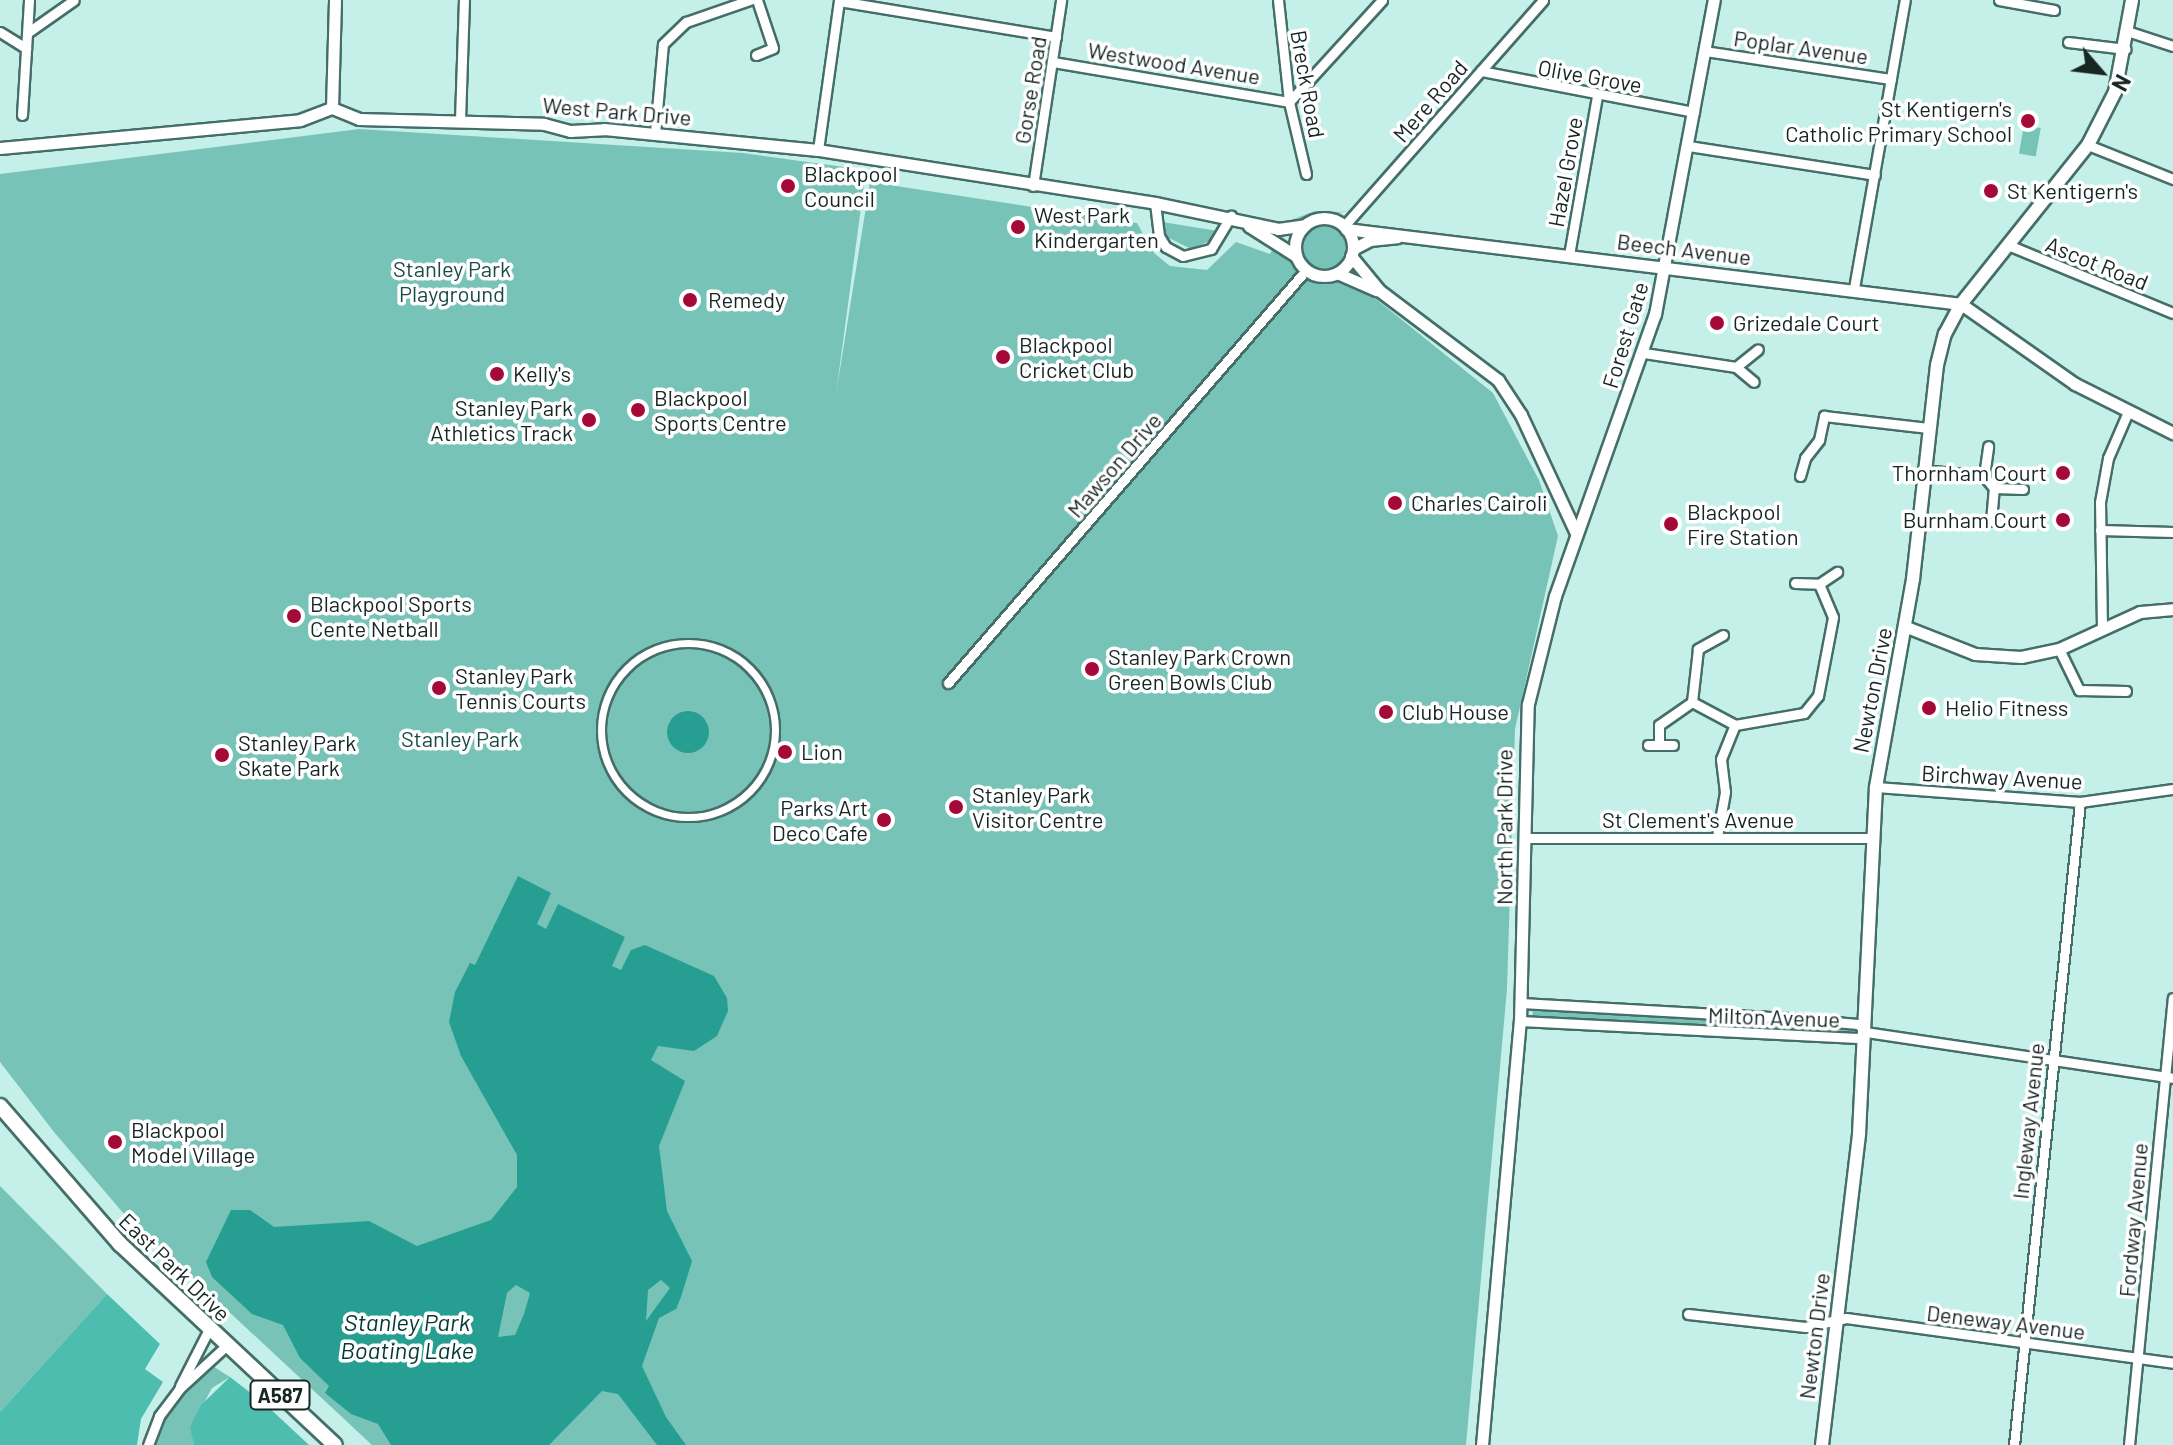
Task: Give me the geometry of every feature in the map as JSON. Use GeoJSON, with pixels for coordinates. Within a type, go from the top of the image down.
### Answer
{"type":"FeatureCollection","features":[{"type":"Feature","properties":{"kind":"main road","name":"Newton Drive"},"geometry":{"type":"LineString","coordinates":[[1822,1445],[1866,1032],[1876,787],[1904,626],[1928,428],[1945,334],[1961,304],[2088,145],[2115,92],[2130,32],[2132,0]]}},
{"type":"Feature","properties":{"kind":"main road","name":"East Park Drive"},"geometry":{"type":"LineString","coordinates":[[0,1106],[69,1191],[208,1331],[335,1445]]}},
{"type":"Feature","properties":{"kind":"street"},"geometry":{"type":"LineString","coordinates":[[22,115],[29,0]]}},
{"type":"Feature","properties":{"kind":"street"},"geometry":{"type":"LineString","coordinates":[[27,33],[74,0]]}},
{"type":"Feature","properties":{"kind":"street"},"geometry":{"type":"LineString","coordinates":[[0,148],[300,120],[332,108],[335,0]]}},
{"type":"Feature","properties":{"kind":"street"},"geometry":{"type":"LineString","coordinates":[[460,120],[464,0]]}},
{"type":"Feature","properties":{"kind":"street"},"geometry":{"type":"LineString","coordinates":[[655,133],[663,44],[686,22],[750,0]]}},
{"type":"Feature","properties":{"kind":"street"},"geometry":{"type":"LineString","coordinates":[[756,55],[773,48],[757,0]]}},
{"type":"Feature","properties":{"kind":"street"},"geometry":{"type":"LineString","coordinates":[[818,150],[839,0],[1056,37]]}},
{"type":"Feature","properties":{"kind":"street","name":"Gorse Road"},"geometry":{"type":"LineString","coordinates":[[1033,186],[1061,0]]}},
{"type":"Feature","properties":{"kind":"street","name":"Breck Road"},"geometry":{"type":"LineString","coordinates":[[1278,0],[1289,102],[1306,174]]}},
{"type":"Feature","properties":{"kind":"street"},"geometry":{"type":"LineString","coordinates":[[1289,102],[1382,0]]}},
{"type":"Feature","properties":{"kind":"street","name":"Mere Road"},"geometry":{"type":"LineString","coordinates":[[1345,227],[1543,0]]}},
{"type":"Feature","properties":{"kind":"street","name":"Forest Gate"},"geometry":{"type":"LineString","coordinates":[[1576,533],[1644,353],[1665,268],[1714,0]]}},
{"type":"Feature","properties":{"kind":"street"},"geometry":{"type":"LineString","coordinates":[[1854,288],[1905,0]]}},
{"type":"Feature","properties":{"kind":"street"},"geometry":{"type":"LineString","coordinates":[[1999,0],[2054,10]]}},
{"type":"Feature","properties":{"kind":"street"},"geometry":{"type":"LineString","coordinates":[[0,32],[26,48]]}},
{"type":"Feature","properties":{"kind":"street"},"geometry":{"type":"LineString","coordinates":[[2130,32],[2173,46]]}},
{"type":"Feature","properties":{"kind":"street"},"geometry":{"type":"LineString","coordinates":[[2068,42],[2126,49]]}},
{"type":"Feature","properties":{"kind":"street","name":"Poplar Avenue"},"geometry":{"type":"LineString","coordinates":[[1705,51],[1891,79]]}},
{"type":"Feature","properties":{"kind":"street","name":"Westwood Avenue"},"geometry":{"type":"LineString","coordinates":[[1053,62],[1289,102]]}},
{"type":"Feature","properties":{"kind":"street","name":"Olive Grove"},"geometry":{"type":"LineString","coordinates":[[1481,71],[1597,96],[1694,112]]}},
{"type":"Feature","properties":{"kind":"street","name":"Hazel Grove"},"geometry":{"type":"LineString","coordinates":[[1569,255],[1597,96]]}},
{"type":"Feature","properties":{"kind":"street","name":"West Park Drive"},"geometry":{"type":"LineString","coordinates":[[332,108],[359,119],[460,120],[655,133],[818,150],[1155,203],[1284,229],[1305,225]]}},
{"type":"Feature","properties":{"kind":"street"},"geometry":{"type":"LineString","coordinates":[[2088,145],[2173,179]]}},
{"type":"Feature","properties":{"kind":"street"},"geometry":{"type":"LineString","coordinates":[[1688,146],[1875,175]]}},
{"type":"Feature","properties":{"kind":"street"},"geometry":{"type":"LineString","coordinates":[[1155,203],[1159,236],[1166,247],[1183,256],[1211,249],[1231,216]]}},
{"type":"Feature","properties":{"kind":"street","name":"West Park Drive"},"geometry":{"type":"LineString","coordinates":[[1231,216],[1296,256]]}},
{"type":"Feature","properties":{"kind":"street"},"geometry":{"type":"LineString","coordinates":[[1380,291],[1352,252],[1345,227],[1321,218],[1305,225],[1295,239],[1296,256],[1306,270],[1320,276],[1337,273],[1380,291],[1498,380],[1521,415],[1576,533]]}},
{"type":"Feature","properties":{"kind":"street","name":"Beech Avenue"},"geometry":{"type":"LineString","coordinates":[[1345,227],[1665,268],[1854,288],[1961,304]]}},
{"type":"Feature","properties":{"kind":"street","name":"Beech Avenue"},"geometry":{"type":"LineString","coordinates":[[1352,252],[1370,240],[1401,236]]}},
{"type":"Feature","properties":{"kind":"street","name":"Ascot Road"},"geometry":{"type":"LineString","coordinates":[[2008,245],[2173,313]]}},
{"type":"Feature","properties":{"kind":"street"},"geometry":{"type":"LineString","coordinates":[[1337,273],[1352,252]]}},
{"type":"Feature","properties":{"kind":"street","name":"Mawson Drive"},"geometry":{"type":"LineString","coordinates":[[948,683],[1306,270]]}},
{"type":"Feature","properties":{"kind":"street"},"geometry":{"type":"LineString","coordinates":[[1961,304],[2127,414],[2173,433]]}},
{"type":"Feature","properties":{"kind":"street"},"geometry":{"type":"LineString","coordinates":[[1736,367],[1758,349]]}},
{"type":"Feature","properties":{"kind":"street"},"geometry":{"type":"LineString","coordinates":[[1644,353],[1736,367],[1754,382]]}},
{"type":"Feature","properties":{"kind":"street"},"geometry":{"type":"LineString","coordinates":[[2102,628],[2100,530],[2108,458],[2127,414]]}},
{"type":"Feature","properties":{"kind":"street"},"geometry":{"type":"LineString","coordinates":[[1800,476],[1819,440],[1824,416],[1928,428]]}},
{"type":"Feature","properties":{"kind":"street"},"geometry":{"type":"LineString","coordinates":[[1984,476],[1988,446]]}},
{"type":"Feature","properties":{"kind":"street"},"geometry":{"type":"LineString","coordinates":[[1923,470],[1984,476],[1994,488],[1991,521]]}},
{"type":"Feature","properties":{"kind":"street"},"geometry":{"type":"LineString","coordinates":[[1994,488],[2023,489]]}},
{"type":"Feature","properties":{"kind":"street"},"geometry":{"type":"LineString","coordinates":[[2100,530],[2173,532]]}},
{"type":"Feature","properties":{"kind":"street","name":"North Park Drive"},"geometry":{"type":"LineString","coordinates":[[1482,1445],[1520,1021],[1528,704],[1576,533]]}},
{"type":"Feature","properties":{"kind":"street"},"geometry":{"type":"LineString","coordinates":[[1795,583],[1819,584],[1837,572]]}},
{"type":"Feature","properties":{"kind":"street"},"geometry":{"type":"LineString","coordinates":[[1692,702],[1735,725],[1793,717],[1813,706],[1833,617],[1819,584]]}},
{"type":"Feature","properties":{"kind":"street"},"geometry":{"type":"LineString","coordinates":[[1904,626],[1986,656],[2039,656],[2140,612],[2173,609]]}},
{"type":"Feature","properties":{"kind":"street"},"geometry":{"type":"LineString","coordinates":[[1687,647],[1698,649],[1723,635]]}},
{"type":"Feature","properties":{"kind":"street"},"geometry":{"type":"LineString","coordinates":[[682,642],[727,651],[746,664],[770,700],[776,729],[765,771],[753,789],[716,813],[692,818],[648,808],[616,780],[604,755],[601,723],[609,691],[622,672],[660,647],[682,642]]}},
{"type":"Feature","properties":{"kind":"street"},"geometry":{"type":"LineString","coordinates":[[1673,745],[1654,745],[1659,725],[1692,702],[1698,649]]}},
{"type":"Feature","properties":{"kind":"street"},"geometry":{"type":"LineString","coordinates":[[2059,649],[2079,690],[2126,691]]}},
{"type":"Feature","properties":{"kind":"street"},"geometry":{"type":"LineString","coordinates":[[1717,837],[1725,792],[1721,759],[1735,725]]}},
{"type":"Feature","properties":{"kind":"street","name":"Birchway Avenue"},"geometry":{"type":"LineString","coordinates":[[1876,787],[2080,802],[2173,789]]}},
{"type":"Feature","properties":{"kind":"street","name":"Ingleway Avenue"},"geometry":{"type":"LineString","coordinates":[[2014,1445],[2080,802]]}},
{"type":"Feature","properties":{"kind":"street","name":"St Clement's Avenue"},"geometry":{"type":"LineString","coordinates":[[1524,838],[1872,838]]}},
{"type":"Feature","properties":{"kind":"street","name":"Fordway Avenue"},"geometry":{"type":"LineString","coordinates":[[2129,1445],[2168,1078],[2173,998]]}},
{"type":"Feature","properties":{"kind":"street","name":"Milton Avenue"},"geometry":{"type":"LineString","coordinates":[[1520,1021],[1858,1038],[1866,1032],[1858,1024],[1789,1018],[1521,1003]]}},
{"type":"Feature","properties":{"kind":"street"},"geometry":{"type":"LineString","coordinates":[[1866,1032],[2053,1058],[2168,1078]]}},
{"type":"Feature","properties":{"kind":"street","name":"Deneway Avenue"},"geometry":{"type":"LineString","coordinates":[[1688,1314],[1805,1327],[1835,1320],[2173,1363]]}},
{"type":"Feature","properties":{"kind":"street"},"geometry":{"type":"LineString","coordinates":[[148,1445],[159,1416],[179,1389],[208,1331]]}},
{"type":"Feature","properties":{"kind":"street"},"geometry":{"type":"LineString","coordinates":[[179,1389],[226,1346]]}},
{"type":"Feature","properties":{"kind":"green space"},"geometry":{"type":"Polygon","coordinates":[[[2024,125],[2041,128],[2036,157],[2019,154],[2024,125]]]}},
{"type":"Feature","properties":{"kind":"green space","name":"Stanley Park"},"geometry":{"type":"Polygon","coordinates":[[[359,129],[743,153],[866,170],[836,394],[870,182],[1137,223],[1154,253],[1170,266],[1207,270],[1236,242],[1270,254],[1275,245],[1309,279],[1351,267],[1361,287],[1493,393],[1539,480],[1558,536],[1515,729],[1507,989],[1466,1445],[372,1445],[124,1214],[54,1132],[0,1062],[0,174],[359,129]]]}},
{"type":"Feature","properties":{"kind":"green space"},"geometry":{"type":"Polygon","coordinates":[[[1315,211],[1339,212],[1349,211],[1286,222],[1315,211]]]}},
{"type":"Feature","properties":{"kind":"green space"},"geometry":{"type":"Polygon","coordinates":[[[1162,222],[1218,231],[1210,241],[1191,249],[1165,236],[1162,222]]]}},
{"type":"Feature","properties":{"kind":"green space"},"geometry":{"type":"Polygon","coordinates":[[[1322,222],[1339,229],[1346,246],[1339,263],[1322,270],[1305,263],[1298,246],[1305,229],[1322,222]]]}},
{"type":"Feature","properties":{"kind":"green space"},"geometry":{"type":"Polygon","coordinates":[[[1533,1004],[1850,1021],[1849,1039],[1532,1022],[1533,1004]]]}},
{"type":"Feature","properties":{"kind":"green space"},"geometry":{"type":"Polygon","coordinates":[[[0,1186],[107,1294],[0,1412],[0,1186]]]}},
{"type":"Feature","properties":{"kind":"green space"},"geometry":{"type":"Polygon","coordinates":[[[208,1363],[230,1377],[212,1388],[191,1427],[194,1445],[148,1445],[159,1416],[208,1363]]]}},
{"type":"Feature","properties":{"kind":"shaded area"},"geometry":{"type":"Polygon","coordinates":[[[107,1294],[160,1344],[145,1369],[163,1382],[141,1419],[137,1445],[0,1445],[0,1412],[107,1294]]]}},
{"type":"Feature","properties":{"kind":"shaded area"},"geometry":{"type":"Polygon","coordinates":[[[230,1377],[309,1445],[194,1445],[190,1427],[201,1405],[230,1377]]]}},
{"type":"Feature","properties":{"kind":"water"},"geometry":{"type":"Polygon","coordinates":[[[688,711],[703,717],[709,732],[703,747],[688,753],[673,747],[667,732],[673,717],[688,711]]]}},
{"type":"Feature","properties":{"kind":"water","name":"Stanley Park Boating Lake"},"geometry":{"type":"Polygon","coordinates":[[[518,876],[551,893],[537,924],[546,929],[558,904],[625,937],[612,966],[621,970],[631,950],[645,945],[714,976],[727,998],[728,1011],[717,1036],[694,1051],[658,1046],[651,1060],[685,1081],[659,1146],[667,1211],[692,1261],[676,1309],[659,1318],[642,1366],[666,1417],[686,1445],[657,1445],[618,1394],[602,1391],[549,1445],[391,1445],[378,1424],[351,1414],[325,1393],[329,1386],[300,1358],[283,1325],[252,1314],[212,1277],[206,1262],[231,1210],[250,1210],[274,1227],[369,1221],[417,1246],[491,1220],[517,1187],[517,1155],[461,1056],[449,1022],[455,992],[470,963],[475,965],[518,876]],[[661,1280],[648,1290],[646,1321],[670,1288],[661,1280]],[[516,1285],[507,1293],[498,1337],[515,1335],[524,1314],[530,1293],[516,1285]]]}},
{"type":"Feature","properties":{"kind":"place","name":"St Kentigern's Catholic Primary School"},"geometry":{"type":"Point","coordinates":[2028,121]}},
{"type":"Feature","properties":{"kind":"place","name":"Blackpool Council"},"geometry":{"type":"Point","coordinates":[788,186]}},
{"type":"Feature","properties":{"kind":"place","name":"St Kentigern's"},"geometry":{"type":"Point","coordinates":[1991,191]}},
{"type":"Feature","properties":{"kind":"place","name":"West Park Kindergarten"},"geometry":{"type":"Point","coordinates":[1018,227]}},
{"type":"Feature","properties":{"kind":"place","name":"Remedy"},"geometry":{"type":"Point","coordinates":[690,300]}},
{"type":"Feature","properties":{"kind":"place","name":"Grizedale Court"},"geometry":{"type":"Point","coordinates":[1717,323]}},
{"type":"Feature","properties":{"kind":"place","name":"Blackpool Cricket Club"},"geometry":{"type":"Point","coordinates":[1003,357]}},
{"type":"Feature","properties":{"kind":"place","name":"Kelly's"},"geometry":{"type":"Point","coordinates":[497,374]}},
{"type":"Feature","properties":{"kind":"place","name":"Blackpool Sports Centre"},"geometry":{"type":"Point","coordinates":[638,410]}},
{"type":"Feature","properties":{"kind":"place","name":"Stanley Park Athletics Track"},"geometry":{"type":"Point","coordinates":[589,420]}},
{"type":"Feature","properties":{"kind":"place","name":"Thornham Court"},"geometry":{"type":"Point","coordinates":[2063,473]}},
{"type":"Feature","properties":{"kind":"place","name":"Charles Cairoli"},"geometry":{"type":"Point","coordinates":[1395,503]}},
{"type":"Feature","properties":{"kind":"place","name":"Burnham Court"},"geometry":{"type":"Point","coordinates":[2063,520]}},
{"type":"Feature","properties":{"kind":"place","name":"Blackpool Fire Station"},"geometry":{"type":"Point","coordinates":[1671,524]}},
{"type":"Feature","properties":{"kind":"place","name":"Blackpool Sports Cente Netball"},"geometry":{"type":"Point","coordinates":[294,616]}},
{"type":"Feature","properties":{"kind":"place","name":"Stanley Park Crown Green Bowls Club"},"geometry":{"type":"Point","coordinates":[1092,669]}},
{"type":"Feature","properties":{"kind":"place","name":"Stanley Park Tennis Courts"},"geometry":{"type":"Point","coordinates":[439,688]}},
{"type":"Feature","properties":{"kind":"place","name":"Helio Fitness"},"geometry":{"type":"Point","coordinates":[1929,708]}},
{"type":"Feature","properties":{"kind":"place","name":"Club House"},"geometry":{"type":"Point","coordinates":[1386,712]}},
{"type":"Feature","properties":{"kind":"place","name":"Lion"},"geometry":{"type":"Point","coordinates":[785,752]}},
{"type":"Feature","properties":{"kind":"place","name":"Stanley Park Skate Park"},"geometry":{"type":"Point","coordinates":[222,755]}},
{"type":"Feature","properties":{"kind":"place","name":"Stanley Park Visitor Centre"},"geometry":{"type":"Point","coordinates":[956,807]}},
{"type":"Feature","properties":{"kind":"place","name":"Parks Art Deco Cafe"},"geometry":{"type":"Point","coordinates":[884,820]}},
{"type":"Feature","properties":{"kind":"place","name":"Blackpool Model Village"},"geometry":{"type":"Point","coordinates":[115,1142]}},
{"type":"Feature","properties":{"kind":"park label","name":"Stanley Park Playground"},"geometry":{"type":"Point","coordinates":[452,280]}}]}
